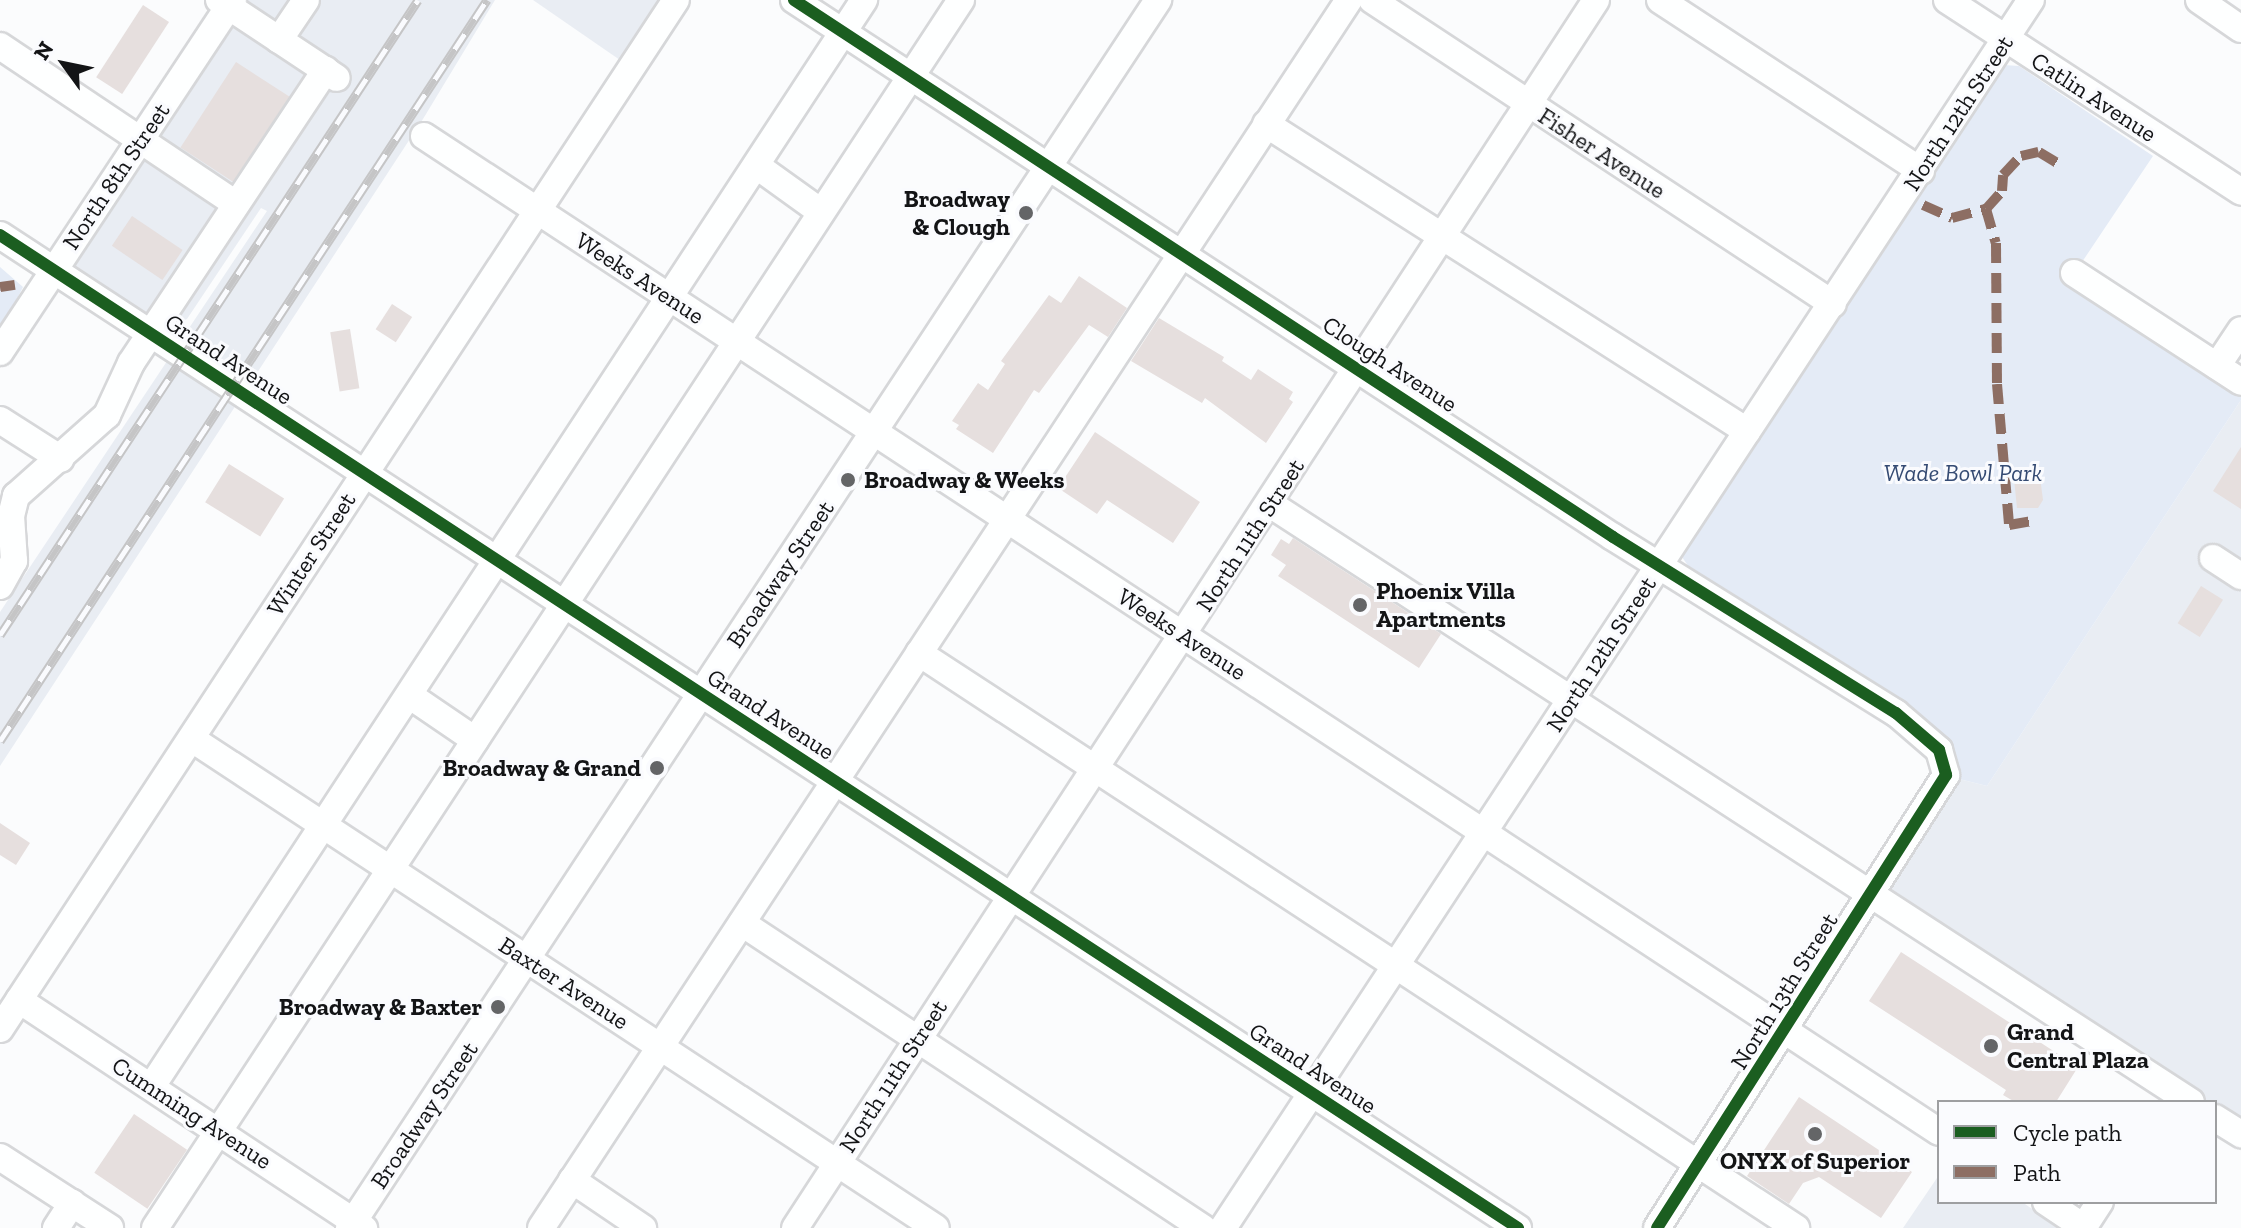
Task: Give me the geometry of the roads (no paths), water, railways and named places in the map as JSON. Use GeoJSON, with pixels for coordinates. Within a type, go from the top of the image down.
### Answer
{"type":"FeatureCollection","features":[{"type":"Feature","properties":{"kind":"street"},"geometry":{"type":"LineString","coordinates":[[279,40],[306,0]]}},
{"type":"Feature","properties":{"kind":"street","name":"Winter Street"},"geometry":{"type":"LineString","coordinates":[[0,1029],[676,0]]}},
{"type":"Feature","properties":{"kind":"street","name":"Clough Avenue"},"geometry":{"type":"LineString","coordinates":[[794,0],[1181,251],[1357,370],[1896,713],[1939,750],[1946,775]]}},
{"type":"Feature","properties":{"kind":"street"},"geometry":{"type":"LineString","coordinates":[[152,1086],[864,0]]}},
{"type":"Feature","properties":{"kind":"street"},"geometry":{"type":"LineString","coordinates":[[155,1228],[739,343],[961,0]]}},
{"type":"Feature","properties":{"kind":"street","name":"Broadway Street"},"geometry":{"type":"LineString","coordinates":[[356,1226],[700,695],[1158,0]]}},
{"type":"Feature","properties":{"kind":"street"},"geometry":{"type":"LineString","coordinates":[[541,1228],[659,1046],[837,783],[1181,251],[1349,0]]}},
{"type":"Feature","properties":{"kind":"street","name":"Fisher Avenue"},"geometry":{"type":"LineString","coordinates":[[1372,0],[1833,304]]}},
{"type":"Feature","properties":{"kind":"street","name":"North 11th Street"},"geometry":{"type":"LineString","coordinates":[[795,1228],[1596,0]]}},
{"type":"Feature","properties":{"kind":"street"},"geometry":{"type":"LineString","coordinates":[[1660,0],[1921,171]]}},
{"type":"Feature","properties":{"kind":"street","name":"Catlin Avenue"},"geometry":{"type":"LineString","coordinates":[[1947,0],[2241,192]]}},
{"type":"Feature","properties":{"kind":"street","name":"North 12th Street"},"geometry":{"type":"LineString","coordinates":[[1220,1227],[1311,1094],[2031,0]]}},
{"type":"Feature","properties":{"kind":"street"},"geometry":{"type":"LineString","coordinates":[[2199,0],[2241,29]]}},
{"type":"Feature","properties":{"kind":"street"},"geometry":{"type":"LineString","coordinates":[[0,586],[14,561],[11,516],[16,496],[107,415],[151,333],[236,204],[331,74],[227,2]]}},
{"type":"Feature","properties":{"kind":"street","name":"North 8th Street"},"geometry":{"type":"LineString","coordinates":[[0,352],[227,2]]}},
{"type":"Feature","properties":{"kind":"street"},"geometry":{"type":"LineString","coordinates":[[0,46],[236,204]]}},
{"type":"Feature","properties":{"kind":"street"},"geometry":{"type":"LineString","coordinates":[[1266,124],[1747,431]]}},
{"type":"Feature","properties":{"kind":"street","name":"Weeks Avenue"},"geometry":{"type":"LineString","coordinates":[[424,136],[1937,1131]]}},
{"type":"Feature","properties":{"kind":"street"},"geometry":{"type":"LineString","coordinates":[[757,166],[821,212]]}},
{"type":"Feature","properties":{"kind":"street","name":"Grand Avenue"},"geometry":{"type":"LineString","coordinates":[[0,235],[1518,1228]]}},
{"type":"Feature","properties":{"kind":"street"},"geometry":{"type":"LineString","coordinates":[[2074,273],[2241,382]]}},
{"type":"Feature","properties":{"kind":"street"},"geometry":{"type":"LineString","coordinates":[[2217,366],[2241,330]]}},
{"type":"Feature","properties":{"kind":"street"},"geometry":{"type":"LineString","coordinates":[[0,420],[61,459]]}},
{"type":"Feature","properties":{"kind":"street"},"geometry":{"type":"LineString","coordinates":[[1270,504],[1870,893],[2177,1098]]}},
{"type":"Feature","properties":{"kind":"street"},"geometry":{"type":"LineString","coordinates":[[2213,558],[2241,576]]}},
{"type":"Feature","properties":{"kind":"street"},"geometry":{"type":"LineString","coordinates":[[919,653],[1098,766],[1796,1228]]}},
{"type":"Feature","properties":{"kind":"street"},"geometry":{"type":"LineString","coordinates":[[409,695],[475,740]]}},
{"type":"Feature","properties":{"kind":"street","name":"Baxter Avenue"},"geometry":{"type":"LineString","coordinates":[[192,739],[936,1228]]}},
{"type":"Feature","properties":{"kind":"street","name":"North 13th Street"},"geometry":{"type":"LineString","coordinates":[[1657,1228],[1786,1031],[1946,775]]}},
{"type":"Feature","properties":{"kind":"street"},"geometry":{"type":"LineString","coordinates":[[742,923],[917,1039],[1220,1227]]}},
{"type":"Feature","properties":{"kind":"street","name":"Cumming Avenue"},"geometry":{"type":"LineString","coordinates":[[19,1000],[152,1086],[356,1226]]}},
{"type":"Feature","properties":{"kind":"street"},"geometry":{"type":"LineString","coordinates":[[2217,1119],[2241,1134]]}},
{"type":"Feature","properties":{"kind":"street"},"geometry":{"type":"LineString","coordinates":[[0,1157],[110,1228]]}},
{"type":"Feature","properties":{"kind":"street"},"geometry":{"type":"LineString","coordinates":[[572,1180],[643,1228]]}},
{"type":"Feature","properties":{"kind":"street"},"geometry":{"type":"LineString","coordinates":[[56,1228],[72,1203]]}},
{"type":"Feature","properties":{"kind":"street"},"geometry":{"type":"LineString","coordinates":[[2049,1204],[2084,1228],[2099,1204]]}},
{"type":"Feature","properties":{"kind":"railway"},"geometry":{"type":"LineString","coordinates":[[0,635],[418,0]]}},
{"type":"Feature","properties":{"kind":"railway"},"geometry":{"type":"LineString","coordinates":[[0,741],[487,0]]}},
{"type":"Feature","properties":{"kind":"place","name":"Broadway & Clough"},"geometry":{"type":"Point","coordinates":[1026,213]}},
{"type":"Feature","properties":{"kind":"place","name":"Broadway & Weeks"},"geometry":{"type":"Point","coordinates":[848,480]}},
{"type":"Feature","properties":{"kind":"place","name":"Phoenix Villa Apartments"},"geometry":{"type":"Point","coordinates":[1360,605]}},
{"type":"Feature","properties":{"kind":"place","name":"Broadway & Grand"},"geometry":{"type":"Point","coordinates":[657,768]}},
{"type":"Feature","properties":{"kind":"place","name":"Broadway & Baxter"},"geometry":{"type":"Point","coordinates":[498,1007]}},
{"type":"Feature","properties":{"kind":"place","name":"Grand Central Plaza"},"geometry":{"type":"Point","coordinates":[1991,1046]}},
{"type":"Feature","properties":{"kind":"place","name":"ONYX of Superior"},"geometry":{"type":"Point","coordinates":[1815,1134]}},
{"type":"Feature","properties":{"kind":"park label","name":"Wade Bowl Park"},"geometry":{"type":"Point","coordinates":[1963,473]}}]}
